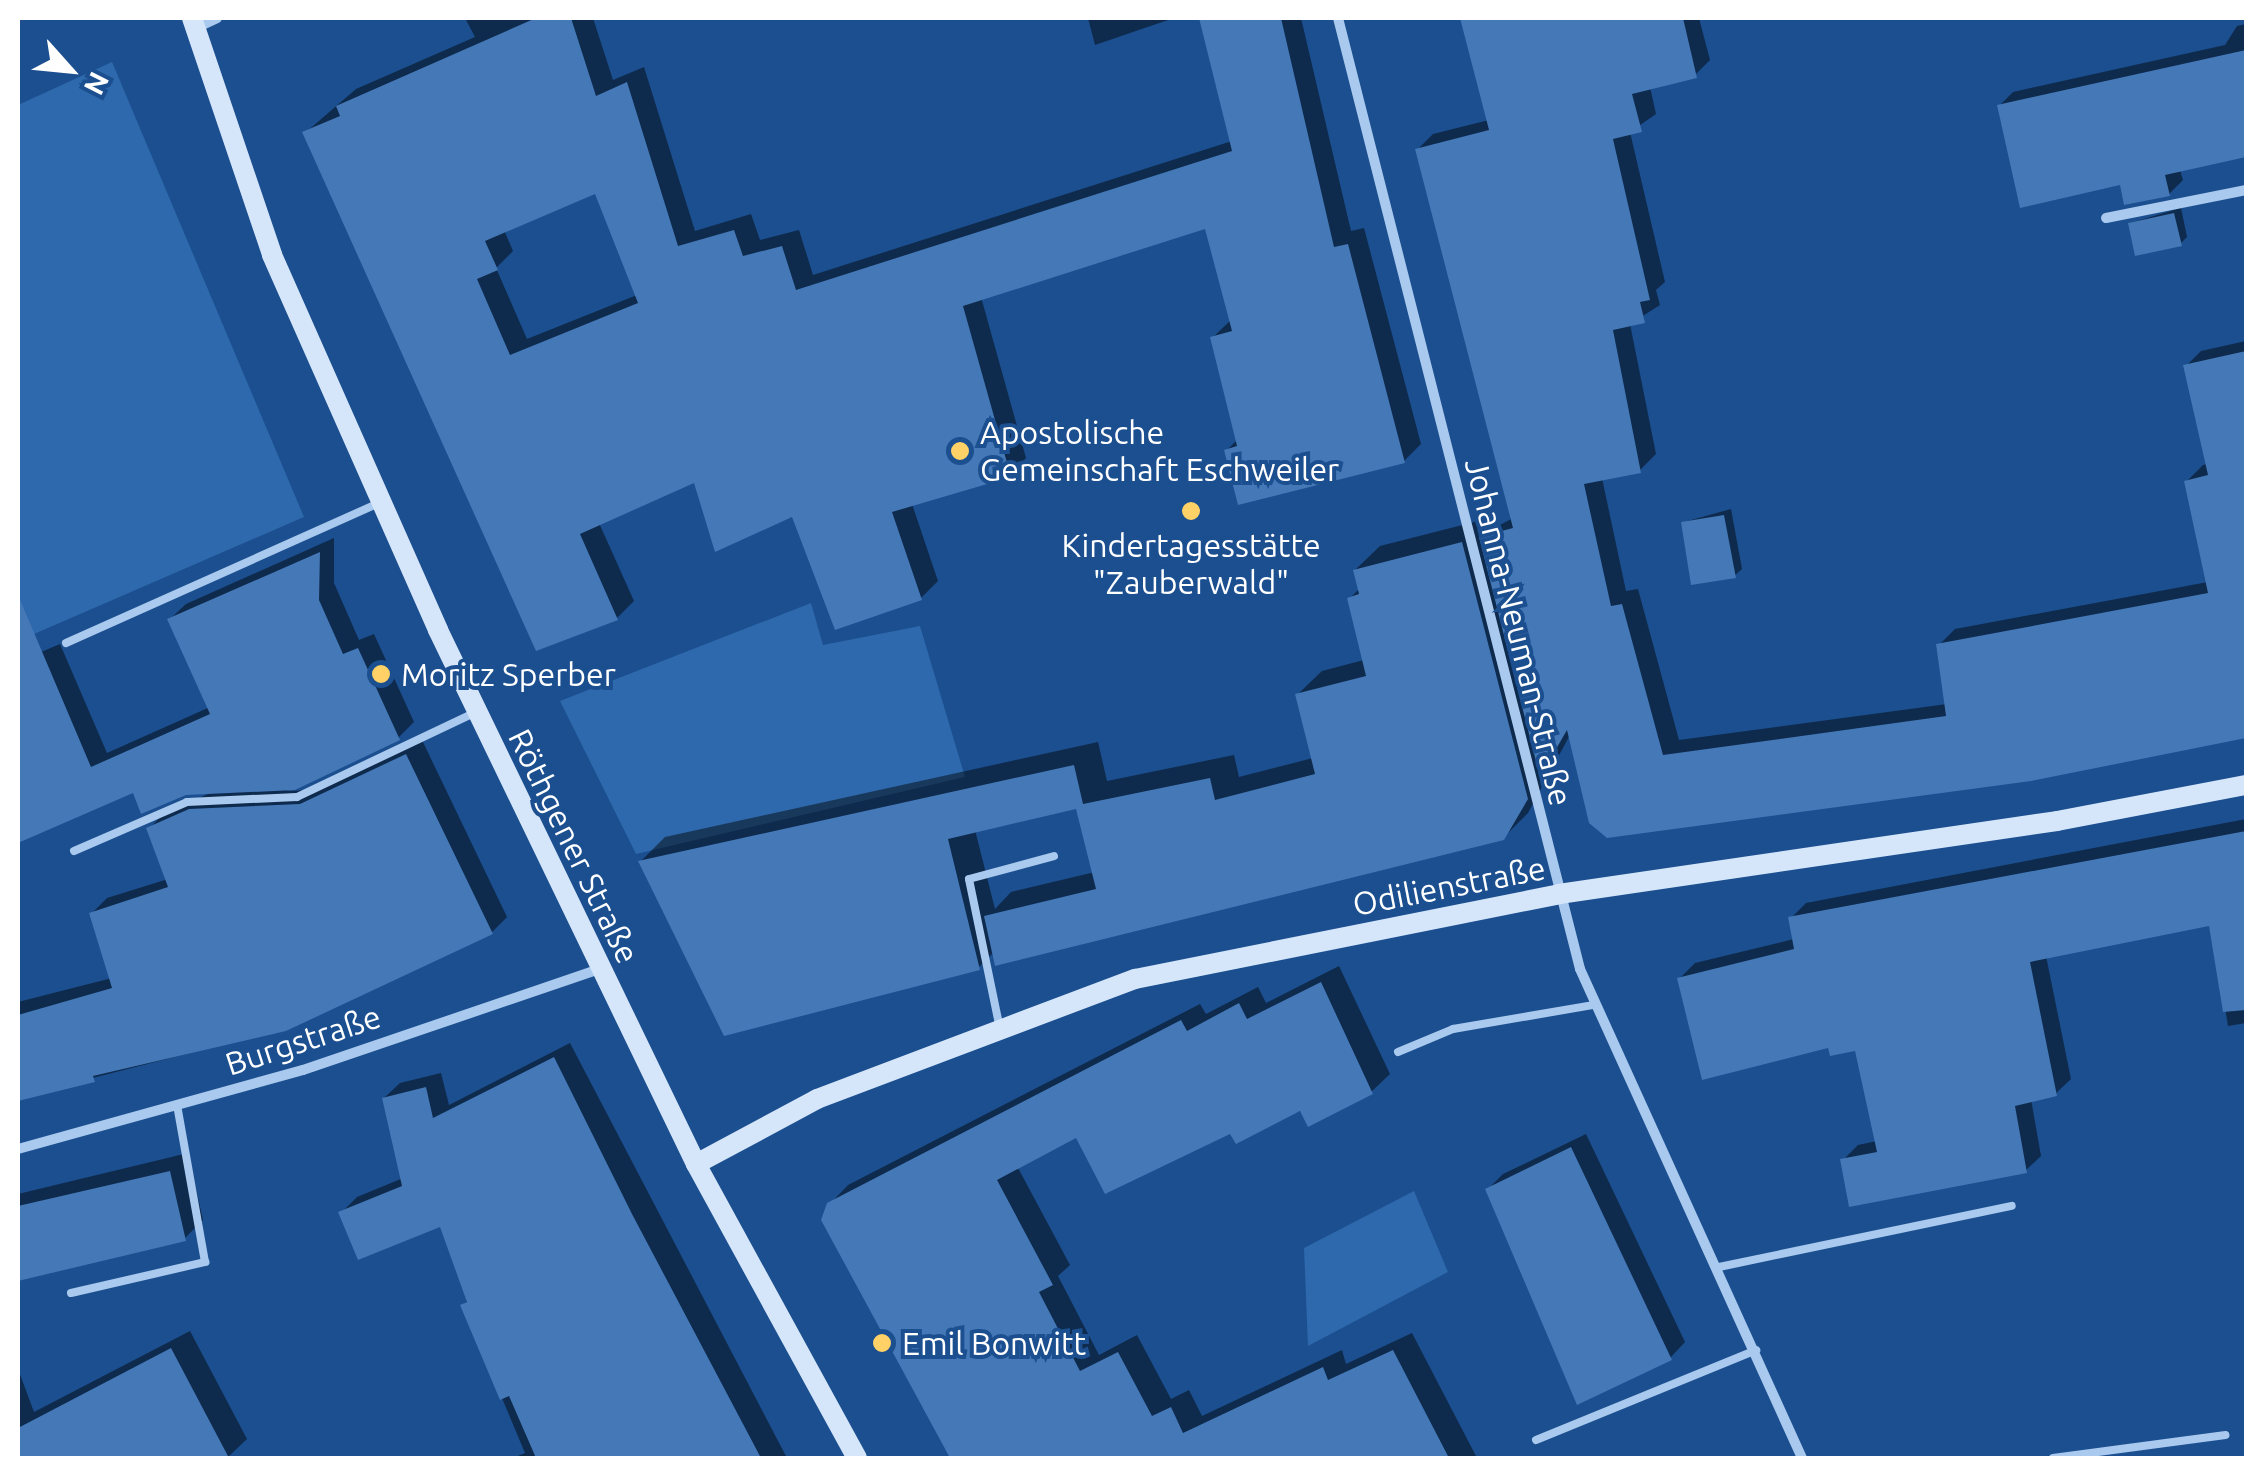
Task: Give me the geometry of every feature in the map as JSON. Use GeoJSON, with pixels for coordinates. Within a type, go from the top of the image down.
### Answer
{"type":"FeatureCollection","features":[{"type":"Feature","properties":{"kind":"main road","name":"Röthgener Straße"},"geometry":{"type":"LineString","coordinates":[[194,23],[272,254],[476,712],[696,1164],[857,1458]]}},
{"type":"Feature","properties":{"kind":"main road","name":"Odilienstraße"},"geometry":{"type":"LineString","coordinates":[[696,1164],[818,1099],[1135,980],[1559,894],[2057,821],[2246,785]]}},
{"type":"Feature","properties":{"kind":"street"},"geometry":{"type":"LineString","coordinates":[[194,23],[217,18]]}},
{"type":"Feature","properties":{"kind":"street","name":"Johanna-Neuman-Straße"},"geometry":{"type":"LineString","coordinates":[[1338,18],[1559,894],[1594,1005],[1719,1267],[1802,1458]]}},
{"type":"Feature","properties":{"kind":"street"},"geometry":{"type":"LineString","coordinates":[[2106,218],[2246,190]]}},
{"type":"Feature","properties":{"kind":"street","name":"Burgstraße"},"geometry":{"type":"LineString","coordinates":[[18,1149],[302,1070],[600,969]]}},
{"type":"Feature","properties":{"kind":"lane"},"geometry":{"type":"LineString","coordinates":[[66,643],[382,502]]}},
{"type":"Feature","properties":{"kind":"lane"},"geometry":{"type":"LineString","coordinates":[[74,851],[187,802],[296,797],[476,712]]}},
{"type":"Feature","properties":{"kind":"lane"},"geometry":{"type":"LineString","coordinates":[[1000,1029],[969,879],[1054,856]]}},
{"type":"Feature","properties":{"kind":"lane"},"geometry":{"type":"LineString","coordinates":[[1398,1052],[1452,1028],[1594,1005]]}},
{"type":"Feature","properties":{"kind":"lane"},"geometry":{"type":"LineString","coordinates":[[71,1293],[205,1262],[176,1105]]}},
{"type":"Feature","properties":{"kind":"lane"},"geometry":{"type":"LineString","coordinates":[[1719,1267],[2012,1206]]}},
{"type":"Feature","properties":{"kind":"lane"},"geometry":{"type":"LineString","coordinates":[[1536,1440],[1756,1350]]}},
{"type":"Feature","properties":{"kind":"lane"},"geometry":{"type":"LineString","coordinates":[[2053,1458],[2224,1435]]}},
{"type":"Feature","properties":{"kind":"shaded area"},"geometry":{"type":"Polygon","coordinates":[[[112,62],[304,517],[18,641],[18,105],[112,62]]]}},
{"type":"Feature","properties":{"kind":"shaded area"},"geometry":{"type":"Polygon","coordinates":[[[811,603],[823,645],[920,626],[965,777],[636,854],[560,701],[811,603]]]}},
{"type":"Feature","properties":{"kind":"shaded area"},"geometry":{"type":"Polygon","coordinates":[[[1414,1191],[1448,1272],[1308,1346],[1304,1248],[1414,1191]]]}},
{"type":"Feature","properties":{"kind":"building"},"geometry":{"type":"Polygon","coordinates":[[[536,18],[571,18],[596,96],[627,82],[678,246],[734,230],[743,256],[782,246],[796,290],[1232,151],[1199,18],[1281,18],[1334,247],[1348,244],[1405,463],[1238,505],[1224,450],[1237,446],[1210,337],[1232,331],[1205,229],[963,306],[1011,477],[892,512],[922,600],[835,630],[792,517],[715,552],[694,483],[580,534],[618,620],[536,651],[302,132],[340,116],[336,106],[536,18]],[[595,194],[485,241],[498,270],[477,279],[510,355],[638,303],[595,194]]]}},
{"type":"Feature","properties":{"kind":"building"},"geometry":{"type":"Polygon","coordinates":[[[1460,18],[1683,18],[1697,78],[1632,94],[1642,132],[1613,139],[1650,300],[1640,302],[1645,323],[1613,330],[1641,473],[1584,484],[1611,606],[1622,604],[1663,755],[1946,716],[1936,644],[2208,593],[2184,481],[2208,475],[2183,365],[2246,351],[2246,738],[2031,781],[1607,838],[1589,823],[1567,730],[1540,777],[1479,537],[1513,528],[1415,149],[1489,130],[1460,18]]]}},
{"type":"Feature","properties":{"kind":"building"},"geometry":{"type":"Polygon","coordinates":[[[2246,50],[2246,157],[2165,175],[2170,196],[2124,205],[2120,185],[2020,208],[1997,105],[2246,50]]]}},
{"type":"Feature","properties":{"kind":"building"},"geometry":{"type":"Polygon","coordinates":[[[2174,213],[2182,246],[2135,256],[2128,223],[2174,213]]]}},
{"type":"Feature","properties":{"kind":"building"},"geometry":{"type":"Polygon","coordinates":[[[1724,515],[1736,578],[1691,585],[1681,522],[1724,515]]]}},
{"type":"Feature","properties":{"kind":"building"},"geometry":{"type":"Polygon","coordinates":[[[1462,542],[1528,799],[1504,840],[995,966],[984,916],[1096,889],[1076,809],[948,839],[980,970],[724,1036],[638,861],[1074,765],[1083,804],[1210,778],[1215,800],[1315,774],[1295,694],[1366,676],[1347,598],[1359,594],[1353,570],[1462,542]]]}},
{"type":"Feature","properties":{"kind":"building"},"geometry":{"type":"Polygon","coordinates":[[[320,552],[319,600],[343,654],[358,648],[400,740],[295,790],[186,795],[141,814],[133,793],[18,843],[18,595],[91,767],[210,714],[167,619],[320,552]]]}},
{"type":"Feature","properties":{"kind":"building"},"geometry":{"type":"Polygon","coordinates":[[[406,754],[493,934],[286,1031],[93,1076],[95,1082],[18,1101],[18,1015],[112,988],[89,913],[168,887],[146,828],[189,809],[300,804],[406,754]]]}},
{"type":"Feature","properties":{"kind":"building"},"geometry":{"type":"Polygon","coordinates":[[[2246,831],[2246,1010],[2223,1012],[2209,926],[2030,962],[2057,1096],[2015,1106],[2027,1173],[1849,1207],[1840,1159],[1877,1152],[1855,1051],[1830,1056],[1828,1048],[1702,1080],[1677,978],[1794,949],[1788,917],[2246,831]]]}},
{"type":"Feature","properties":{"kind":"building"},"geometry":{"type":"Polygon","coordinates":[[[1321,982],[1373,1094],[1308,1127],[1300,1111],[1236,1144],[1230,1134],[1105,1194],[1076,1138],[997,1180],[1053,1285],[1039,1292],[1080,1371],[1118,1352],[1152,1416],[1171,1407],[1183,1433],[1323,1367],[1328,1380],[1393,1350],[1449,1458],[950,1458],[821,1220],[827,1203],[1181,1020],[1187,1031],[1239,1003],[1247,1019],[1321,982]]]}},
{"type":"Feature","properties":{"kind":"building"},"geometry":{"type":"Polygon","coordinates":[[[554,1057],[761,1458],[536,1458],[509,1396],[500,1400],[460,1305],[467,1302],[440,1227],[358,1260],[338,1212],[402,1186],[382,1098],[426,1087],[433,1118],[554,1057]]]}},
{"type":"Feature","properties":{"kind":"building"},"geometry":{"type":"Polygon","coordinates":[[[1571,1147],[1672,1360],[1577,1405],[1485,1189],[1571,1147]]]}},
{"type":"Feature","properties":{"kind":"building"},"geometry":{"type":"Polygon","coordinates":[[[170,1171],[186,1241],[18,1281],[18,1206],[170,1171]]]}},
{"type":"Feature","properties":{"kind":"building"},"geometry":{"type":"Polygon","coordinates":[[[171,1348],[229,1458],[18,1458],[18,1428],[171,1348]]]}},
{"type":"Feature","properties":{"kind":"place","name":"Apostolische Gemeinschaft Eschweiler"},"geometry":{"type":"Point","coordinates":[960,451]}},
{"type":"Feature","properties":{"kind":"place","name":"Kindertagesstätte \"Zauberwald\""},"geometry":{"type":"Point","coordinates":[1191,511]}},
{"type":"Feature","properties":{"kind":"place","name":"Moritz Sperber"},"geometry":{"type":"Point","coordinates":[381,674]}},
{"type":"Feature","properties":{"kind":"place","name":"Emil Bonwitt"},"geometry":{"type":"Point","coordinates":[882,1343]}}]}
